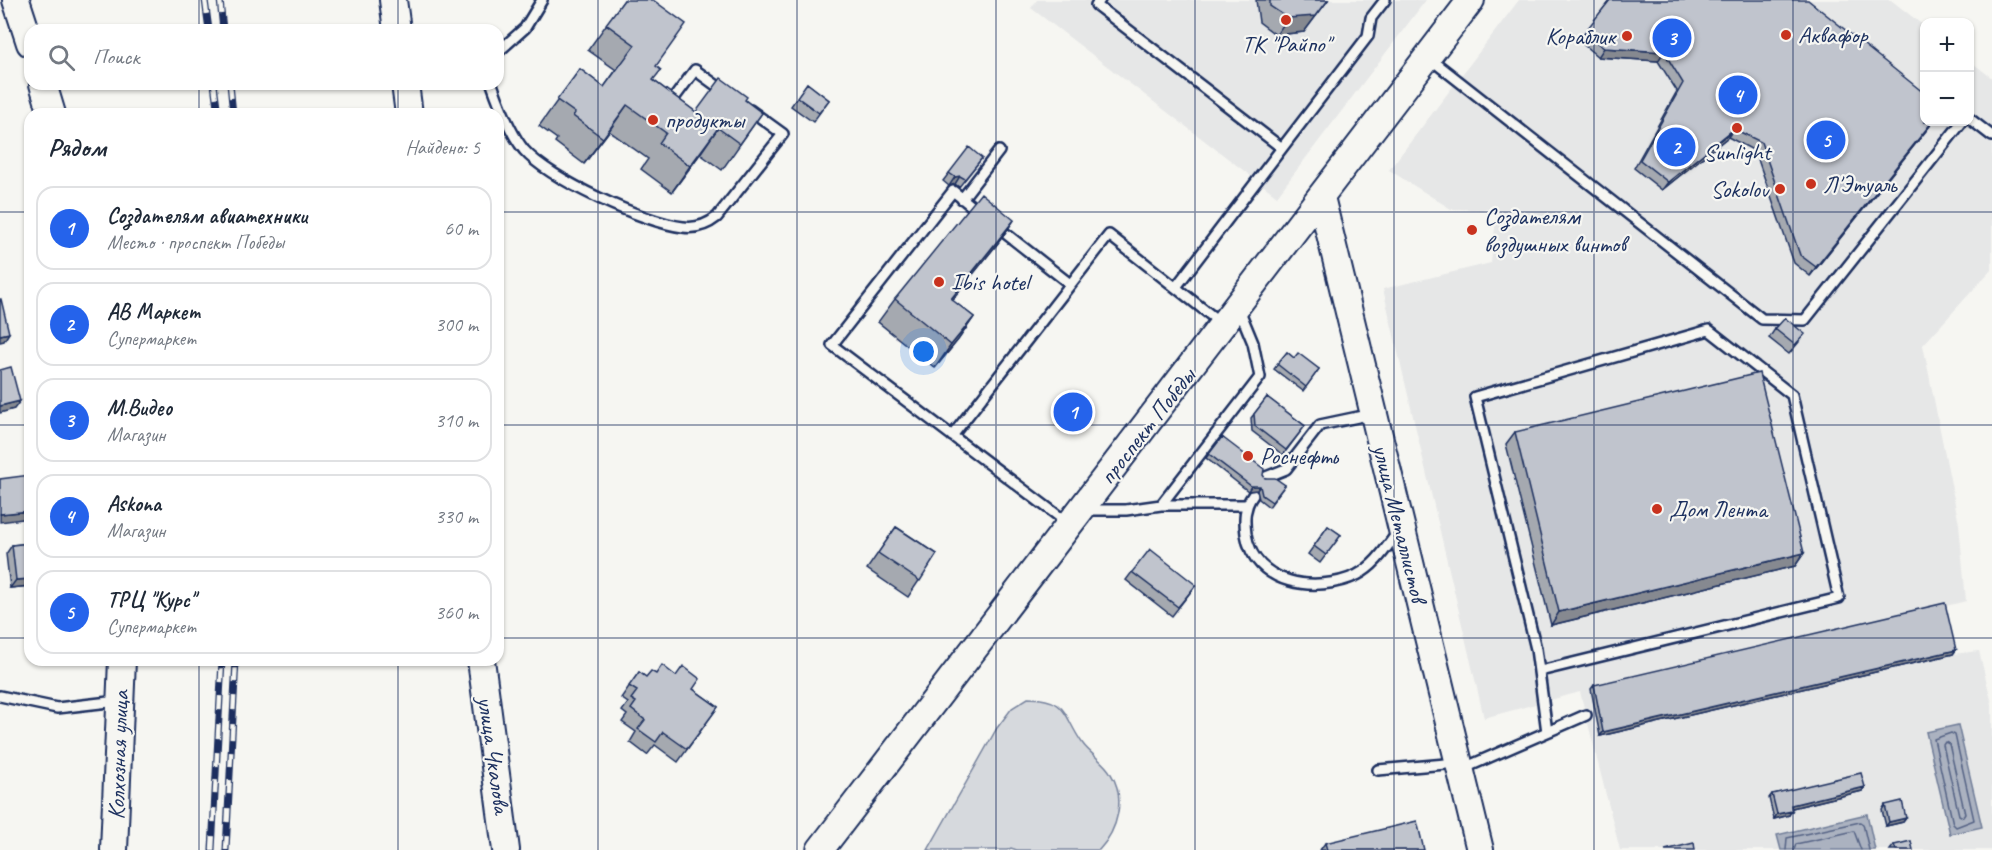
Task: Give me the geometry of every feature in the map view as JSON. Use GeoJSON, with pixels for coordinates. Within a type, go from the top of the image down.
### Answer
{"type":"FeatureCollection","features":[{"type":"Feature","properties":{"kind":"main road"},"geometry":{"type":"LineString","coordinates":[[16,0],[24,25]]}},
{"type":"Feature","properties":{"kind":"main road"},"geometry":{"type":"LineString","coordinates":[[393,0],[396,24]]}},
{"type":"Feature","properties":{"kind":"main road","name":"проспект Победы"},"geometry":{"type":"LineString","coordinates":[[820,850],[1471,0]]}},
{"type":"Feature","properties":{"kind":"main road"},"geometry":{"type":"LineString","coordinates":[[45,90],[50,108]]}},
{"type":"Feature","properties":{"kind":"main road"},"geometry":{"type":"LineString","coordinates":[[406,90],[408,108]]}},
{"type":"Feature","properties":{"kind":"main road","name":"улица Металлистов"},"geometry":{"type":"LineString","coordinates":[[1321,197],[1480,850]]}},
{"type":"Feature","properties":{"kind":"main road","name":"Колхозная улица"},"geometry":{"type":"LineString","coordinates":[[114,850],[122,666]]}},
{"type":"Feature","properties":{"kind":"main road","name":"улица Чкалова"},"geometry":{"type":"LineString","coordinates":[[482,666],[506,850]]}},
{"type":"Feature","properties":{"kind":"lane"},"geometry":{"type":"LineString","coordinates":[[504,47],[525,28],[542,0]]}},
{"type":"Feature","properties":{"kind":"lane"},"geometry":{"type":"LineString","coordinates":[[1100,0],[1096,5],[1282,148]]}},
{"type":"Feature","properties":{"kind":"lane"},"geometry":{"type":"LineString","coordinates":[[1176,288],[1368,36],[1371,18],[1386,0]]}},
{"type":"Feature","properties":{"kind":"lane"},"geometry":{"type":"LineString","coordinates":[[1428,57],[1762,319],[1805,320],[1959,126]]}},
{"type":"Feature","properties":{"kind":"lane"},"geometry":{"type":"LineString","coordinates":[[665,110],[695,70],[731,96]]}},
{"type":"Feature","properties":{"kind":"lane"},"geometry":{"type":"LineString","coordinates":[[495,90],[503,108]]}},
{"type":"Feature","properties":{"kind":"lane"},"geometry":{"type":"LineString","coordinates":[[504,110],[518,141],[533,158],[582,191],[684,227],[708,224],[717,217],[783,134],[741,103]]}},
{"type":"Feature","properties":{"kind":"lane"},"geometry":{"type":"LineString","coordinates":[[1974,122],[1992,136]]}},
{"type":"Feature","properties":{"kind":"lane"},"geometry":{"type":"LineString","coordinates":[[962,199],[999,151]]}},
{"type":"Feature","properties":{"kind":"lane"},"geometry":{"type":"LineString","coordinates":[[1070,284],[953,191],[832,345],[952,436],[1076,517],[1161,506],[1246,505]]}},
{"type":"Feature","properties":{"kind":"lane"},"geometry":{"type":"LineString","coordinates":[[952,436],[1109,235],[1176,288],[1231,316],[1253,343],[1260,377],[1161,506]]}},
{"type":"Feature","properties":{"kind":"lane"},"geometry":{"type":"LineString","coordinates":[[1540,671],[1839,598],[1792,395],[1709,330],[1475,397],[1540,671],[1547,732]]}},
{"type":"Feature","properties":{"kind":"lane"},"geometry":{"type":"LineString","coordinates":[[1266,477],[1286,469],[1320,425],[1373,414]]}},
{"type":"Feature","properties":{"kind":"lane"},"geometry":{"type":"LineString","coordinates":[[1253,495],[1246,505],[1248,543],[1260,567],[1274,576],[1305,584],[1341,580],[1357,575],[1375,561],[1401,528]]}},
{"type":"Feature","properties":{"kind":"lane"},"geometry":{"type":"LineString","coordinates":[[0,696],[57,708],[120,701]]}},
{"type":"Feature","properties":{"kind":"lane"},"geometry":{"type":"LineString","coordinates":[[1378,770],[1460,766],[1586,715]]}},
{"type":"Feature","properties":{"kind":"shaded area"},"geometry":{"type":"Polygon","coordinates":[[[1037,0],[1426,0],[1277,196],[1031,8],[1037,0]]]}},
{"type":"Feature","properties":{"kind":"shaded area"},"geometry":{"type":"Polygon","coordinates":[[[1519,0],[1891,0],[1920,23],[1920,126],[1974,126],[1974,64],[1992,78],[1992,269],[1923,345],[1959,524],[1966,601],[1942,607],[1953,654],[1979,651],[1992,704],[1992,850],[1620,850],[1580,692],[1484,718],[1383,289],[1491,263],[1497,210],[1451,209],[1389,170],[1519,0]]]}},
{"type":"Feature","properties":{"kind":"shaded area"},"geometry":{"type":"Polygon","coordinates":[[[1028,698],[1042,699],[1058,705],[1083,744],[1105,766],[1116,783],[1118,814],[1106,842],[1099,850],[1017,850],[1011,848],[1007,850],[928,850],[997,728],[1012,708],[1028,698]]]}},
{"type":"Feature","properties":{"kind":"water"},"geometry":{"type":"Polygon","coordinates":[[[1958,725],[1982,827],[1950,834],[1926,732],[1958,725]]]}},
{"type":"Feature","properties":{"kind":"water"},"geometry":{"type":"Polygon","coordinates":[[[1867,814],[1875,850],[1781,850],[1777,835],[1867,814]]]}},
{"type":"Feature","properties":{"kind":"building"},"geometry":{"type":"Polygon","coordinates":[[[624,0],[653,0],[686,24],[656,66],[661,70],[653,80],[696,112],[721,78],[747,97],[745,100],[762,113],[740,144],[718,128],[690,166],[659,143],[666,133],[627,105],[603,138],[573,116],[575,113],[557,100],[580,69],[604,87],[635,45],[606,24],[624,0]]]}},
{"type":"Feature","properties":{"kind":"building"},"geometry":{"type":"Polygon","coordinates":[[[1270,0],[1328,0],[1316,16],[1288,18],[1270,6],[1270,0]]]}},
{"type":"Feature","properties":{"kind":"building"},"geometry":{"type":"Polygon","coordinates":[[[1610,0],[1808,0],[1920,90],[1920,126],[1929,126],[1816,267],[1800,255],[1761,142],[1734,129],[1668,182],[1640,160],[1683,83],[1664,52],[1604,48],[1584,33],[1610,0]]]}},
{"type":"Feature","properties":{"kind":"building"},"geometry":{"type":"Polygon","coordinates":[[[807,83],[829,100],[819,113],[797,97],[807,83]]]}},
{"type":"Feature","properties":{"kind":"building"},"geometry":{"type":"Polygon","coordinates":[[[969,147],[982,158],[965,179],[960,176],[955,177],[949,173],[969,147]]]}},
{"type":"Feature","properties":{"kind":"building","name":"Ibis hotel"},"geometry":{"type":"Polygon","coordinates":[[[981,193],[1014,220],[951,299],[974,317],[951,345],[895,299],[981,193]]]}},
{"type":"Feature","properties":{"kind":"building"},"geometry":{"type":"Polygon","coordinates":[[[0,299],[9,333],[0,335],[0,299]]]}},
{"type":"Feature","properties":{"kind":"building"},"geometry":{"type":"Polygon","coordinates":[[[1785,318],[1805,334],[1795,345],[1775,329],[1785,318]]]}},
{"type":"Feature","properties":{"kind":"building"},"geometry":{"type":"Polygon","coordinates":[[[1287,352],[1294,358],[1298,353],[1319,369],[1306,387],[1277,364],[1287,352]]]}},
{"type":"Feature","properties":{"kind":"building"},"geometry":{"type":"Polygon","coordinates":[[[11,367],[20,401],[0,406],[0,370],[11,367]]]}},
{"type":"Feature","properties":{"kind":"building"},"geometry":{"type":"Polygon","coordinates":[[[1759,373],[1804,553],[1559,612],[1515,432],[1759,373]]]}},
{"type":"Feature","properties":{"kind":"building"},"geometry":{"type":"Polygon","coordinates":[[[1267,397],[1305,426],[1286,450],[1255,426],[1254,414],[1267,397]]]}},
{"type":"Feature","properties":{"kind":"building"},"geometry":{"type":"Polygon","coordinates":[[[1222,437],[1264,469],[1265,478],[1275,478],[1285,485],[1272,502],[1262,495],[1260,486],[1251,486],[1209,454],[1222,437]]]}},
{"type":"Feature","properties":{"kind":"building"},"geometry":{"type":"Polygon","coordinates":[[[24,476],[24,512],[0,514],[0,479],[24,476]]]}},
{"type":"Feature","properties":{"kind":"building"},"geometry":{"type":"Polygon","coordinates":[[[1328,526],[1341,535],[1326,555],[1314,546],[1328,526]]]}},
{"type":"Feature","properties":{"kind":"building"},"geometry":{"type":"Polygon","coordinates":[[[896,527],[937,554],[920,581],[878,553],[896,527]]]}},
{"type":"Feature","properties":{"kind":"building"},"geometry":{"type":"Polygon","coordinates":[[[24,544],[24,579],[16,580],[12,545],[24,544]]]}},
{"type":"Feature","properties":{"kind":"building"},"geometry":{"type":"Polygon","coordinates":[[[1150,549],[1196,585],[1178,607],[1132,572],[1150,549]]]}},
{"type":"Feature","properties":{"kind":"building"},"geometry":{"type":"Polygon","coordinates":[[[1945,603],[1956,650],[1603,732],[1594,685],[1945,603]]]}},
{"type":"Feature","properties":{"kind":"building"},"geometry":{"type":"Polygon","coordinates":[[[662,665],[676,676],[683,666],[700,679],[693,689],[718,707],[687,749],[663,732],[656,742],[638,729],[645,720],[631,709],[636,702],[631,699],[637,691],[629,686],[639,672],[646,677],[651,671],[656,674],[662,665]]]}},
{"type":"Feature","properties":{"kind":"building"},"geometry":{"type":"Polygon","coordinates":[[[1861,773],[1865,787],[1791,805],[1792,811],[1777,814],[1772,794],[1861,773]]]}},
{"type":"Feature","properties":{"kind":"building"},"geometry":{"type":"Polygon","coordinates":[[[1902,801],[1906,818],[1889,822],[1885,805],[1902,801]]]}},
{"type":"Feature","properties":{"kind":"building"},"geometry":{"type":"Polygon","coordinates":[[[1417,821],[1424,850],[1327,850],[1325,843],[1417,821]]]}},
{"type":"Feature","properties":{"kind":"building"},"geometry":{"type":"Polygon","coordinates":[[[1911,841],[1913,850],[1896,850],[1894,845],[1911,841]]]}},
{"type":"Feature","properties":{"kind":"building"},"geometry":{"type":"Polygon","coordinates":[[[1694,843],[1695,850],[1665,850],[1694,843]]]}},
{"type":"Feature","properties":{"kind":"railway"},"geometry":{"type":"LineString","coordinates":[[205,0],[208,24]]}},
{"type":"Feature","properties":{"kind":"railway"},"geometry":{"type":"LineString","coordinates":[[220,0],[222,24]]}},
{"type":"Feature","properties":{"kind":"railway"},"geometry":{"type":"LineString","coordinates":[[215,90],[217,108]]}},
{"type":"Feature","properties":{"kind":"railway"},"geometry":{"type":"LineString","coordinates":[[231,90],[232,108]]}},
{"type":"Feature","properties":{"kind":"railway"},"geometry":{"type":"LineString","coordinates":[[212,850],[222,666]]}},
{"type":"Feature","properties":{"kind":"railway"},"geometry":{"type":"LineString","coordinates":[[226,850],[236,666]]}},
{"type":"Feature","properties":{"kind":"place","name":"ТК \"Райпо\""},"geometry":{"type":"Point","coordinates":[1286,20]}},
{"type":"Feature","properties":{"kind":"place","name":"Аквафор"},"geometry":{"type":"Point","coordinates":[1786,35]}},
{"type":"Feature","properties":{"kind":"place","name":"Кораблик"},"geometry":{"type":"Point","coordinates":[1627,36]}},
{"type":"Feature","properties":{"kind":"place","name":"М.Видео"},"geometry":{"type":"Point","coordinates":[1672,38]}},
{"type":"Feature","properties":{"kind":"place","name":"Askona"},"geometry":{"type":"Point","coordinates":[1738,95]}},
{"type":"Feature","properties":{"kind":"place","name":"продукты"},"geometry":{"type":"Point","coordinates":[653,120]}},
{"type":"Feature","properties":{"kind":"place","name":"Sunlight"},"geometry":{"type":"Point","coordinates":[1737,128]}},
{"type":"Feature","properties":{"kind":"place","name":"ТРЦ \"Курс\""},"geometry":{"type":"Point","coordinates":[1826,140]}},
{"type":"Feature","properties":{"kind":"place","name":"АВ Маркет"},"geometry":{"type":"Point","coordinates":[1676,147]}},
{"type":"Feature","properties":{"kind":"place","name":"Л'Этуаль"},"geometry":{"type":"Point","coordinates":[1811,184]}},
{"type":"Feature","properties":{"kind":"place","name":"Sokolov"},"geometry":{"type":"Point","coordinates":[1780,189]}},
{"type":"Feature","properties":{"kind":"place","name":"Создателям воздушных винтов"},"geometry":{"type":"Point","coordinates":[1472,230]}},
{"type":"Feature","properties":{"kind":"place","name":"Ibis hotel"},"geometry":{"type":"Point","coordinates":[939,282]}},
{"type":"Feature","properties":{"kind":"place","name":"Создателям авиатехники"},"geometry":{"type":"Point","coordinates":[1073,412]}},
{"type":"Feature","properties":{"kind":"place","name":"Роснефть"},"geometry":{"type":"Point","coordinates":[1248,456]}},
{"type":"Feature","properties":{"kind":"place","name":"Дом Лента"},"geometry":{"type":"Point","coordinates":[1657,509]}}]}
